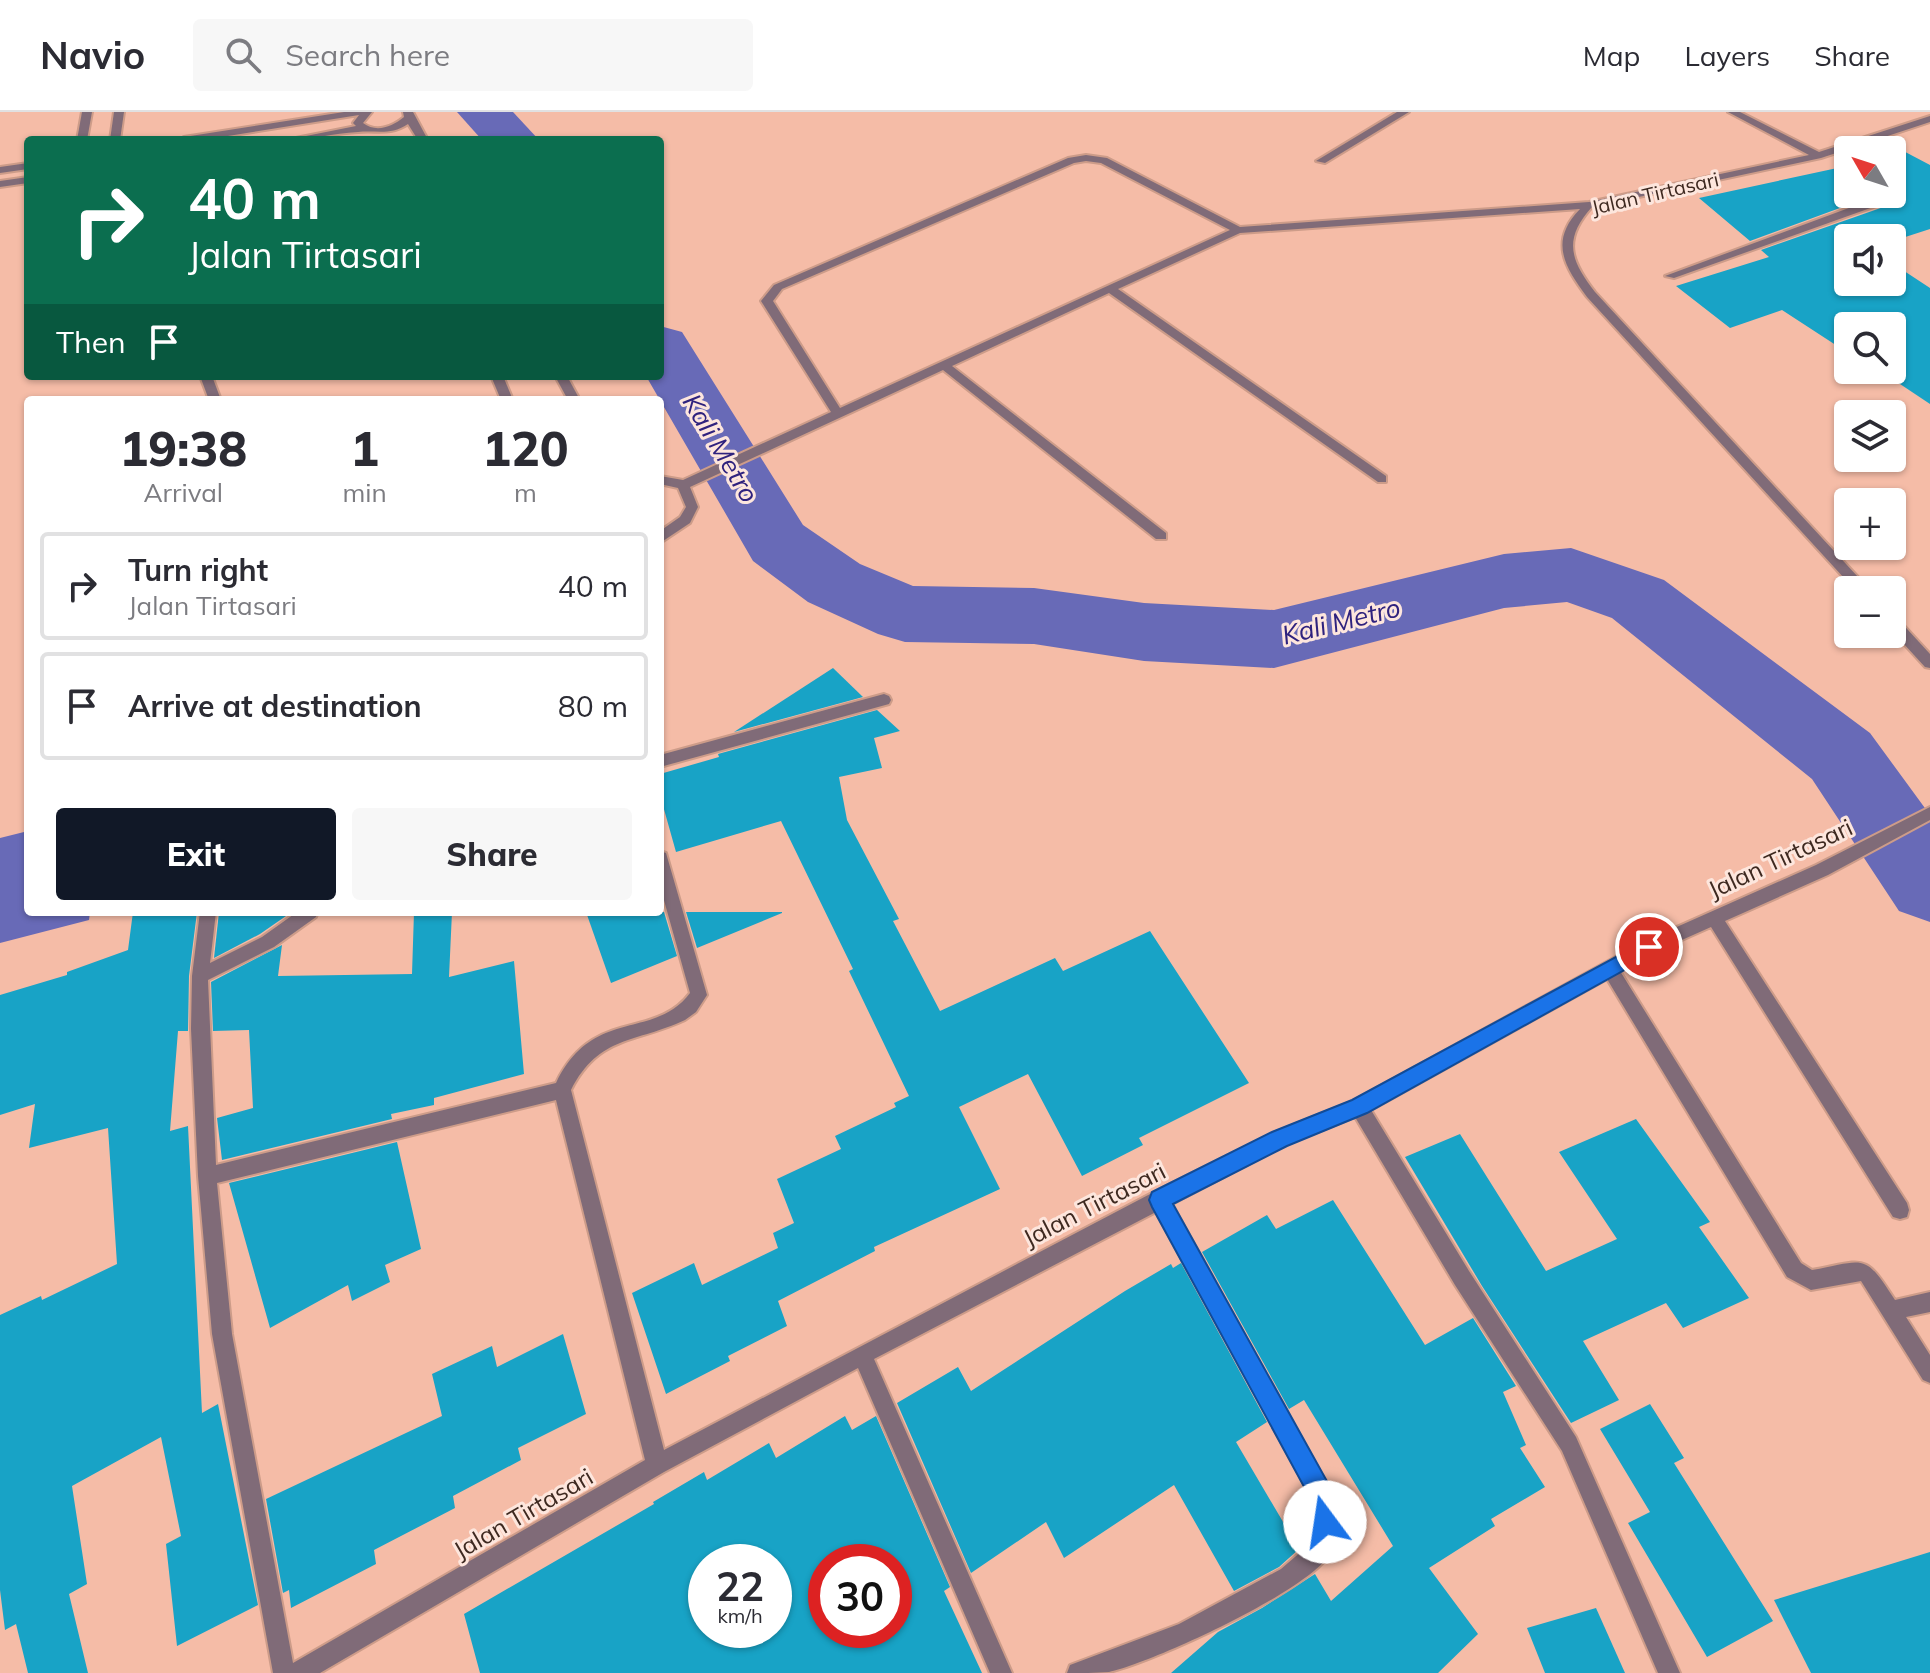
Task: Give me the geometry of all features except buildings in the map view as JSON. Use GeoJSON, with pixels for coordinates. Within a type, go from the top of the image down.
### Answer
{"type":"FeatureCollection","features":[{"type":"Feature","properties":{"kind":"street"},"geometry":{"type":"LineString","coordinates":[[83,136],[87,112]]}},
{"type":"Feature","properties":{"kind":"street"},"geometry":{"type":"LineString","coordinates":[[116,136],[119,112]]}},
{"type":"Feature","properties":{"kind":"street"},"geometry":{"type":"LineString","coordinates":[[364,112],[358,123],[379,136],[397,128],[408,115],[421,136]]}},
{"type":"Feature","properties":{"kind":"street"},"geometry":{"type":"LineString","coordinates":[[210,136],[364,112]]}},
{"type":"Feature","properties":{"kind":"street"},"geometry":{"type":"LineString","coordinates":[[1321,161],[1404,112]]}},
{"type":"Feature","properties":{"kind":"street"},"geometry":{"type":"LineString","coordinates":[[1733,112],[1818,156]]}},
{"type":"Feature","properties":{"kind":"street","name":"Jalan Tirtasari"},"geometry":{"type":"LineString","coordinates":[[1880,136],[1930,119]]}},
{"type":"Feature","properties":{"kind":"street"},"geometry":{"type":"LineString","coordinates":[[315,136],[362,128]]}},
{"type":"Feature","properties":{"kind":"street","name":"Jalan Tirtasari"},"geometry":{"type":"LineString","coordinates":[[1834,151],[1589,205],[1570,225],[1565,239],[1567,258],[1614,322],[1850,576]]}},
{"type":"Feature","properties":{"kind":"street"},"geometry":{"type":"LineString","coordinates":[[837,412],[767,301],[778,287],[1072,160],[1086,158],[1103,160],[1238,230]]}},
{"type":"Feature","properties":{"kind":"street"},"geometry":{"type":"LineString","coordinates":[[0,170],[24,167]]}},
{"type":"Feature","properties":{"kind":"street"},"geometry":{"type":"LineString","coordinates":[[0,184],[24,181]]}},
{"type":"Feature","properties":{"kind":"street"},"geometry":{"type":"LineString","coordinates":[[664,480],[683,485],[704,476],[837,412],[945,366],[1238,230],[1589,205]]}},
{"type":"Feature","properties":{"kind":"street"},"geometry":{"type":"LineString","coordinates":[[1670,276],[1861,208]]}},
{"type":"Feature","properties":{"kind":"street"},"geometry":{"type":"LineString","coordinates":[[1109,288],[1382,479]]}},
{"type":"Feature","properties":{"kind":"street"},"geometry":{"type":"LineString","coordinates":[[945,366],[1161,536]]}},
{"type":"Feature","properties":{"kind":"street"},"geometry":{"type":"LineString","coordinates":[[664,535],[691,513],[692,507],[683,485]]}},
{"type":"Feature","properties":{"kind":"street"},"geometry":{"type":"LineString","coordinates":[[1906,637],[1930,663]]}},
{"type":"Feature","properties":{"kind":"street"},"geometry":{"type":"LineString","coordinates":[[664,760],[884,700]]}},
{"type":"Feature","properties":{"kind":"street","name":"Jalan Tirtasari"},"geometry":{"type":"LineString","coordinates":[[298,1673],[657,1465],[862,1355],[1279,1139],[1359,1107],[1611,971],[1649,947],[1822,870],[1930,813]]}},
{"type":"Feature","properties":{"kind":"street"},"geometry":{"type":"LineString","coordinates":[[207,1176],[562,1090],[584,1055],[597,1043],[682,1013],[699,995],[664,872]]}},
{"type":"Feature","properties":{"kind":"street"},"geometry":{"type":"LineString","coordinates":[[208,916],[200,976],[207,1176],[222,1334],[284,1673]]}},
{"type":"Feature","properties":{"kind":"street"},"geometry":{"type":"LineString","coordinates":[[200,976],[268,942],[304,916]]}},
{"type":"Feature","properties":{"kind":"street"},"geometry":{"type":"LineString","coordinates":[[1714,918],[1900,1210]]}},
{"type":"Feature","properties":{"kind":"street"},"geometry":{"type":"LineString","coordinates":[[1611,971],[1794,1270],[1811,1280],[1858,1271],[1867,1274],[1930,1373]]}},
{"type":"Feature","properties":{"kind":"street"},"geometry":{"type":"LineString","coordinates":[[562,1090],[657,1465]]}},
{"type":"Feature","properties":{"kind":"street"},"geometry":{"type":"LineString","coordinates":[[1359,1107],[1462,1278],[1569,1444],[1669,1673]]}},
{"type":"Feature","properties":{"kind":"street"},"geometry":{"type":"LineString","coordinates":[[1078,1673],[1185,1633],[1289,1577],[1320,1550],[1325,1522],[1320,1492],[1159,1200]]}},
{"type":"Feature","properties":{"kind":"street"},"geometry":{"type":"LineString","coordinates":[[1892,1310],[1930,1302]]}},
{"type":"Feature","properties":{"kind":"street"},"geometry":{"type":"LineString","coordinates":[[862,1355],[1001,1673]]}},
{"type":"Feature","properties":{"kind":"shaded area"},"geometry":{"type":"Polygon","coordinates":[[[24,832],[24,916],[90,916],[89,920],[0,943],[0,838],[24,832]]]}},
{"type":"Feature","properties":{"kind":"waterway","name":"Kali Metro"},"geometry":{"type":"LineString","coordinates":[[483,112],[508,136]]}},
{"type":"Feature","properties":{"kind":"waterway","name":"Kali Metro"},"geometry":{"type":"LineString","coordinates":[[664,353],[778,543],[834,583],[905,614],[1034,616],[1144,632],[1274,639],[1504,581],[1571,575],[1638,599],[1841,756],[1930,884]]}},
{"type":"Feature","properties":{"kind":"route"},"geometry":{"type":"LineString","coordinates":[[1325,1522],[1320,1492],[1159,1200],[1279,1139],[1359,1107],[1611,971],[1649,947]]}}]}
